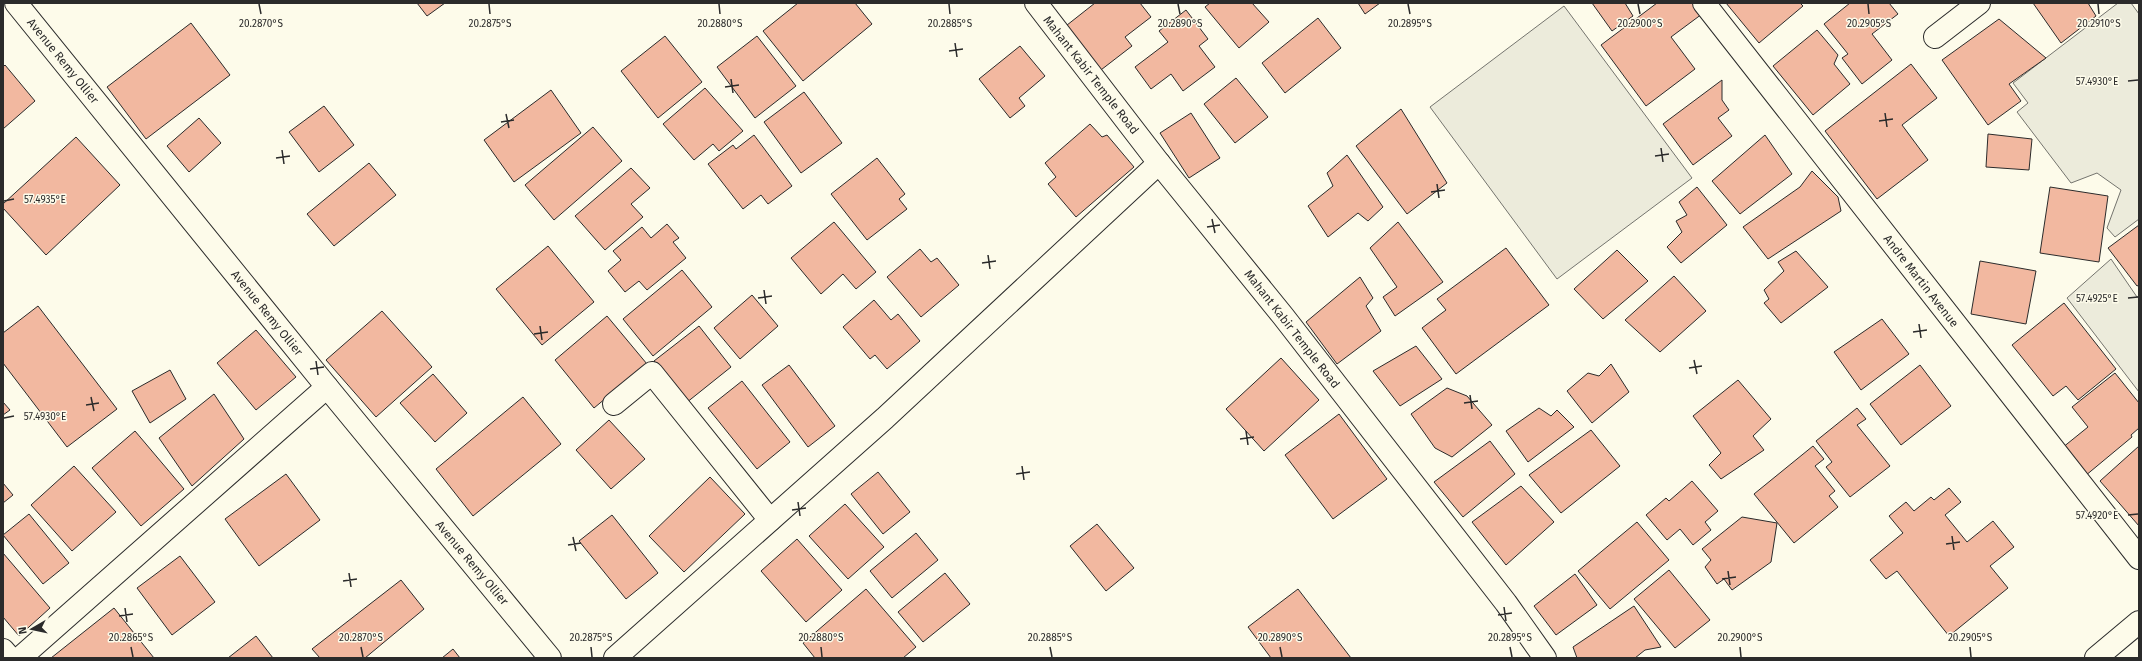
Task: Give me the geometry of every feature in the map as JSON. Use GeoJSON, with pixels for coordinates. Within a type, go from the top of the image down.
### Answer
{"type":"FeatureCollection","features":[{"type":"Feature","properties":{"kind":"street","name":"Avenue Remy Ollier"},"geometry":{"type":"LineString","coordinates":[[16,3],[327,387],[550,658]]}},
{"type":"Feature","properties":{"kind":"street","name":"Mahant Kabir Temple Road"},"geometry":{"type":"LineString","coordinates":[[1036,3],[1158,163],[1292,329],[1506,603],[1545,658]]}},
{"type":"Feature","properties":{"kind":"street","name":"Andre Martin Avenue"},"geometry":{"type":"LineString","coordinates":[[1704,3],[2139,558]]}},
{"type":"Feature","properties":{"kind":"street"},"geometry":{"type":"LineString","coordinates":[[1935,37],[1978,3]]}},
{"type":"Feature","properties":{"kind":"street"},"geometry":{"type":"LineString","coordinates":[[615,658],[885,418],[1158,163]]}},
{"type":"Feature","properties":{"kind":"street"},"geometry":{"type":"LineString","coordinates":[[614,404],[652,373],[770,520]]}},
{"type":"Feature","properties":{"kind":"street"},"geometry":{"type":"LineString","coordinates":[[20,658],[327,387]]}},
{"type":"Feature","properties":{"kind":"street"},"geometry":{"type":"LineString","coordinates":[[2096,658],[2139,622]]}},
{"type":"Feature","properties":{"kind":"street"},"geometry":{"type":"LineString","coordinates":[[3,650],[10,658]]}},
{"type":"Feature","properties":{"kind":"shaded area"},"geometry":{"type":"Polygon","coordinates":[[[2118,3],[2131,3],[2139,14],[2139,219],[2115,237],[2107,228],[2121,190],[2097,173],[2071,183],[2017,112],[2028,103],[2013,83],[2118,3]]]}},
{"type":"Feature","properties":{"kind":"shaded area"},"geometry":{"type":"Polygon","coordinates":[[[1564,6],[1692,178],[1557,279],[1430,107],[1564,6]]]}},
{"type":"Feature","properties":{"kind":"shaded area"},"geometry":{"type":"Polygon","coordinates":[[[2111,259],[2137,297],[2139,296],[2139,392],[2067,298],[2111,259]]]}},
{"type":"Feature","properties":{"kind":"building"},"geometry":{"type":"Polygon","coordinates":[[[417,3],[445,3],[427,16],[417,3]]]}},
{"type":"Feature","properties":{"kind":"building"},"geometry":{"type":"Polygon","coordinates":[[[798,3],[855,3],[872,24],[803,81],[763,31],[798,3]]]}},
{"type":"Feature","properties":{"kind":"building"},"geometry":{"type":"Polygon","coordinates":[[[1095,3],[1140,3],[1151,17],[1125,37],[1132,46],[1097,73],[1062,29],[1095,3]]]}},
{"type":"Feature","properties":{"kind":"building"},"geometry":{"type":"Polygon","coordinates":[[[1210,3],[1252,3],[1269,22],[1239,48],[1205,7],[1210,3]]]}},
{"type":"Feature","properties":{"kind":"building"},"geometry":{"type":"Polygon","coordinates":[[[1358,3],[1380,3],[1365,14],[1358,3]]]}},
{"type":"Feature","properties":{"kind":"building"},"geometry":{"type":"Polygon","coordinates":[[[1592,3],[1625,3],[1633,16],[1612,31],[1592,3]]]}},
{"type":"Feature","properties":{"kind":"building"},"geometry":{"type":"Polygon","coordinates":[[[1657,3],[1694,3],[1702,14],[1671,37],[1695,69],[1646,106],[1601,45],[1657,3]]]}},
{"type":"Feature","properties":{"kind":"building"},"geometry":{"type":"Polygon","coordinates":[[[1726,3],[1800,3],[1803,6],[1759,43],[1726,3]]]}},
{"type":"Feature","properties":{"kind":"building"},"geometry":{"type":"Polygon","coordinates":[[[1850,3],[1889,3],[1898,14],[1872,34],[1892,60],[1862,84],[1842,58],[1848,54],[1824,24],[1850,3]]]}},
{"type":"Feature","properties":{"kind":"building"},"geometry":{"type":"Polygon","coordinates":[[[2033,3],[2088,3],[2096,16],[2061,43],[2033,3]]]}},
{"type":"Feature","properties":{"kind":"building"},"geometry":{"type":"Polygon","coordinates":[[[1186,10],[1208,39],[1199,46],[1215,67],[1183,91],[1171,74],[1151,89],[1135,67],[1168,42],[1159,31],[1186,10]]]}},
{"type":"Feature","properties":{"kind":"building"},"geometry":{"type":"Polygon","coordinates":[[[1318,18],[1341,48],[1285,93],[1262,63],[1318,18]]]}},
{"type":"Feature","properties":{"kind":"building"},"geometry":{"type":"Polygon","coordinates":[[[1999,19],[2046,58],[2009,84],[2021,101],[1988,125],[1942,60],[1999,19]]]}},
{"type":"Feature","properties":{"kind":"building"},"geometry":{"type":"Polygon","coordinates":[[[191,23],[230,75],[146,139],[107,87],[191,23]]]}},
{"type":"Feature","properties":{"kind":"building"},"geometry":{"type":"Polygon","coordinates":[[[1817,30],[1838,55],[1834,64],[1850,84],[1813,115],[1773,66],[1817,30]]]}},
{"type":"Feature","properties":{"kind":"building"},"geometry":{"type":"Polygon","coordinates":[[[665,36],[702,82],[658,118],[621,71],[665,36]]]}},
{"type":"Feature","properties":{"kind":"building"},"geometry":{"type":"Polygon","coordinates":[[[757,36],[796,86],[755,118],[717,67],[757,36]]]}},
{"type":"Feature","properties":{"kind":"building"},"geometry":{"type":"Polygon","coordinates":[[[1020,46],[1045,76],[1019,98],[1025,106],[1010,118],[979,79],[1020,46]]]}},
{"type":"Feature","properties":{"kind":"building"},"geometry":{"type":"Polygon","coordinates":[[[1911,64],[1937,98],[1902,125],[1928,160],[1877,199],[1825,131],[1911,64]]]}},
{"type":"Feature","properties":{"kind":"building"},"geometry":{"type":"Polygon","coordinates":[[[5,65],[35,101],[3,129],[3,67],[5,65]]]}},
{"type":"Feature","properties":{"kind":"building"},"geometry":{"type":"Polygon","coordinates":[[[1236,78],[1268,117],[1235,143],[1204,104],[1236,78]]]}},
{"type":"Feature","properties":{"kind":"building"},"geometry":{"type":"Polygon","coordinates":[[[1722,80],[1722,100],[1729,110],[1718,118],[1732,136],[1693,165],[1663,124],[1722,80]]]}},
{"type":"Feature","properties":{"kind":"building"},"geometry":{"type":"Polygon","coordinates":[[[705,88],[743,131],[719,151],[713,144],[694,160],[663,124],[705,88]]]}},
{"type":"Feature","properties":{"kind":"building"},"geometry":{"type":"Polygon","coordinates":[[[551,90],[581,133],[514,182],[484,140],[551,90]]]}},
{"type":"Feature","properties":{"kind":"building"},"geometry":{"type":"Polygon","coordinates":[[[804,92],[842,143],[801,173],[764,122],[804,92]]]}},
{"type":"Feature","properties":{"kind":"building"},"geometry":{"type":"Polygon","coordinates":[[[324,106],[354,145],[319,172],[289,132],[324,106]]]}},
{"type":"Feature","properties":{"kind":"building"},"geometry":{"type":"Polygon","coordinates":[[[1401,109],[1447,183],[1407,214],[1356,146],[1401,109]]]}},
{"type":"Feature","properties":{"kind":"building"},"geometry":{"type":"Polygon","coordinates":[[[1191,113],[1220,158],[1189,178],[1160,133],[1191,113]]]}},
{"type":"Feature","properties":{"kind":"building"},"geometry":{"type":"Polygon","coordinates":[[[199,118],[221,143],[189,172],[167,146],[199,118]]]}},
{"type":"Feature","properties":{"kind":"building"},"geometry":{"type":"Polygon","coordinates":[[[1090,124],[1102,137],[1107,135],[1134,167],[1076,217],[1048,184],[1056,177],[1045,163],[1090,124]]]}},
{"type":"Feature","properties":{"kind":"building"},"geometry":{"type":"Polygon","coordinates":[[[593,127],[622,161],[554,220],[525,185],[593,127]]]}},
{"type":"Feature","properties":{"kind":"building"},"geometry":{"type":"Polygon","coordinates":[[[1988,134],[2032,139],[2029,170],[1986,167],[1988,134]]]}},
{"type":"Feature","properties":{"kind":"building"},"geometry":{"type":"Polygon","coordinates":[[[754,135],[792,186],[768,204],[761,195],[743,209],[708,164],[733,145],[736,149],[754,135]]]}},
{"type":"Feature","properties":{"kind":"building"},"geometry":{"type":"Polygon","coordinates":[[[1765,135],[1792,174],[1740,214],[1712,181],[1765,135]]]}},
{"type":"Feature","properties":{"kind":"building"},"geometry":{"type":"Polygon","coordinates":[[[76,137],[120,185],[46,255],[3,208],[3,204],[76,137]]]}},
{"type":"Feature","properties":{"kind":"building"},"geometry":{"type":"Polygon","coordinates":[[[1347,155],[1383,207],[1368,221],[1358,213],[1328,237],[1308,206],[1333,186],[1327,173],[1347,155]]]}},
{"type":"Feature","properties":{"kind":"building"},"geometry":{"type":"Polygon","coordinates":[[[877,158],[905,194],[899,199],[907,209],[867,240],[831,194],[877,158]]]}},
{"type":"Feature","properties":{"kind":"building"},"geometry":{"type":"Polygon","coordinates":[[[369,163],[396,195],[334,246],[307,214],[369,163]]]}},
{"type":"Feature","properties":{"kind":"building"},"geometry":{"type":"Polygon","coordinates":[[[631,168],[650,188],[631,204],[643,217],[605,250],[575,216],[631,168]]]}},
{"type":"Feature","properties":{"kind":"building"},"geometry":{"type":"Polygon","coordinates":[[[1812,171],[1838,197],[1841,211],[1768,259],[1743,227],[1800,187],[1812,171]]]}},
{"type":"Feature","properties":{"kind":"building"},"geometry":{"type":"Polygon","coordinates":[[[1697,187],[1727,225],[1681,263],[1667,247],[1682,232],[1676,221],[1687,215],[1679,202],[1697,187]]]}},
{"type":"Feature","properties":{"kind":"building"},"geometry":{"type":"Polygon","coordinates":[[[2050,187],[2108,196],[2099,262],[2040,253],[2050,187]]]}},
{"type":"Feature","properties":{"kind":"building"},"geometry":{"type":"Polygon","coordinates":[[[834,222],[876,272],[856,289],[843,274],[821,294],[791,258],[834,222]]]}},
{"type":"Feature","properties":{"kind":"building"},"geometry":{"type":"Polygon","coordinates":[[[1398,222],[1443,282],[1395,316],[1383,297],[1397,287],[1370,248],[1398,222]]]}},
{"type":"Feature","properties":{"kind":"building"},"geometry":{"type":"Polygon","coordinates":[[[667,224],[679,238],[673,242],[686,258],[647,290],[639,281],[625,292],[608,271],[621,260],[613,251],[642,227],[651,238],[667,224]]]}},
{"type":"Feature","properties":{"kind":"building"},"geometry":{"type":"Polygon","coordinates":[[[2139,225],[2139,285],[2137,286],[2108,248],[2139,225]]]}},
{"type":"Feature","properties":{"kind":"building"},"geometry":{"type":"Polygon","coordinates":[[[548,246],[594,302],[542,345],[496,289],[548,246]]]}},
{"type":"Feature","properties":{"kind":"building"},"geometry":{"type":"Polygon","coordinates":[[[1506,248],[1549,305],[1456,374],[1422,328],[1446,310],[1437,299],[1506,248]]]}},
{"type":"Feature","properties":{"kind":"building"},"geometry":{"type":"Polygon","coordinates":[[[920,249],[931,262],[937,258],[959,285],[921,317],[887,277],[920,249]]]}},
{"type":"Feature","properties":{"kind":"building"},"geometry":{"type":"Polygon","coordinates":[[[1617,250],[1648,281],[1603,319],[1574,289],[1617,250]]]}},
{"type":"Feature","properties":{"kind":"building"},"geometry":{"type":"Polygon","coordinates":[[[1796,251],[1828,287],[1781,323],[1764,303],[1769,299],[1764,290],[1784,271],[1778,262],[1796,251]]]}},
{"type":"Feature","properties":{"kind":"building"},"geometry":{"type":"Polygon","coordinates":[[[1980,261],[2036,271],[2026,324],[1971,314],[1980,261]]]}},
{"type":"Feature","properties":{"kind":"building"},"geometry":{"type":"Polygon","coordinates":[[[682,270],[712,307],[653,356],[623,319],[682,270]]]}},
{"type":"Feature","properties":{"kind":"building"},"geometry":{"type":"Polygon","coordinates":[[[1674,276],[1706,311],[1660,352],[1625,320],[1674,276]]]}},
{"type":"Feature","properties":{"kind":"building"},"geometry":{"type":"Polygon","coordinates":[[[1360,277],[1373,298],[1366,306],[1381,331],[1337,364],[1306,322],[1360,277]]]}},
{"type":"Feature","properties":{"kind":"building"},"geometry":{"type":"Polygon","coordinates":[[[752,295],[778,326],[740,359],[714,328],[752,295]]]}},
{"type":"Feature","properties":{"kind":"building"},"geometry":{"type":"Polygon","coordinates":[[[874,300],[891,320],[898,314],[920,341],[887,369],[875,355],[870,359],[843,327],[874,300]]]}},
{"type":"Feature","properties":{"kind":"building"},"geometry":{"type":"Polygon","coordinates":[[[2064,303],[2116,369],[2078,400],[2066,386],[2053,396],[2012,345],[2064,303]]]}},
{"type":"Feature","properties":{"kind":"building"},"geometry":{"type":"Polygon","coordinates":[[[38,306],[117,409],[67,447],[3,363],[3,333],[38,306]]]}},
{"type":"Feature","properties":{"kind":"building"},"geometry":{"type":"Polygon","coordinates":[[[382,311],[432,367],[376,417],[326,360],[382,311]]]}},
{"type":"Feature","properties":{"kind":"building"},"geometry":{"type":"Polygon","coordinates":[[[607,316],[647,364],[594,408],[555,360],[607,316]]]}},
{"type":"Feature","properties":{"kind":"building"},"geometry":{"type":"Polygon","coordinates":[[[1882,319],[1909,354],[1861,390],[1834,352],[1882,319]]]}},
{"type":"Feature","properties":{"kind":"building"},"geometry":{"type":"Polygon","coordinates":[[[699,326],[731,367],[686,403],[654,361],[699,326]]]}},
{"type":"Feature","properties":{"kind":"building"},"geometry":{"type":"Polygon","coordinates":[[[256,330],[296,377],[256,410],[217,363],[256,330]]]}},
{"type":"Feature","properties":{"kind":"building"},"geometry":{"type":"Polygon","coordinates":[[[1416,346],[1442,379],[1400,406],[1373,371],[1416,346]]]}},
{"type":"Feature","properties":{"kind":"building"},"geometry":{"type":"Polygon","coordinates":[[[1281,358],[1319,400],[1264,451],[1226,409],[1281,358]]]}},
{"type":"Feature","properties":{"kind":"building"},"geometry":{"type":"Polygon","coordinates":[[[1611,364],[1629,392],[1592,423],[1567,391],[1588,373],[1599,376],[1611,364]]]}},
{"type":"Feature","properties":{"kind":"building"},"geometry":{"type":"Polygon","coordinates":[[[789,365],[835,426],[808,447],[762,385],[789,365]]]}},
{"type":"Feature","properties":{"kind":"building"},"geometry":{"type":"Polygon","coordinates":[[[1920,365],[1951,406],[1901,445],[1870,404],[1920,365]]]}},
{"type":"Feature","properties":{"kind":"building"},"geometry":{"type":"Polygon","coordinates":[[[170,370],[186,399],[150,423],[132,391],[170,370]]]}},
{"type":"Feature","properties":{"kind":"building"},"geometry":{"type":"Polygon","coordinates":[[[2115,373],[2139,403],[2139,428],[2131,435],[2132,437],[2085,476],[2062,448],[2088,427],[2072,407],[2115,373]]]}},
{"type":"Feature","properties":{"kind":"building"},"geometry":{"type":"Polygon","coordinates":[[[433,374],[467,413],[435,442],[400,403],[433,374]]]}},
{"type":"Feature","properties":{"kind":"building"},"geometry":{"type":"Polygon","coordinates":[[[1738,380],[1771,419],[1753,436],[1764,450],[1721,479],[1709,465],[1721,453],[1693,416],[1738,380]]]}},
{"type":"Feature","properties":{"kind":"building"},"geometry":{"type":"Polygon","coordinates":[[[742,381],[790,442],[757,469],[708,408],[742,381]]]}},
{"type":"Feature","properties":{"kind":"building"},"geometry":{"type":"Polygon","coordinates":[[[1447,388],[1467,396],[1492,425],[1452,457],[1435,448],[1411,414],[1447,388]]]}},
{"type":"Feature","properties":{"kind":"building"},"geometry":{"type":"Polygon","coordinates":[[[214,394],[244,439],[192,486],[159,438],[214,394]]]}},
{"type":"Feature","properties":{"kind":"building"},"geometry":{"type":"Polygon","coordinates":[[[523,397],[561,444],[473,516],[436,469],[523,397]]]}},
{"type":"Feature","properties":{"kind":"building"},"geometry":{"type":"Polygon","coordinates":[[[3,402],[10,410],[3,415],[3,402]]]}},
{"type":"Feature","properties":{"kind":"building"},"geometry":{"type":"Polygon","coordinates":[[[1539,408],[1551,416],[1557,410],[1574,427],[1528,462],[1506,431],[1539,408]]]}},
{"type":"Feature","properties":{"kind":"building"},"geometry":{"type":"Polygon","coordinates":[[[1857,408],[1866,419],[1857,425],[1890,466],[1850,497],[1826,467],[1832,462],[1816,441],[1857,408]]]}},
{"type":"Feature","properties":{"kind":"building"},"geometry":{"type":"Polygon","coordinates":[[[1339,414],[1387,479],[1333,519],[1285,455],[1339,414]]]}},
{"type":"Feature","properties":{"kind":"building"},"geometry":{"type":"Polygon","coordinates":[[[609,420],[645,459],[611,489],[576,450],[609,420]]]}},
{"type":"Feature","properties":{"kind":"building"},"geometry":{"type":"Polygon","coordinates":[[[1591,430],[1620,466],[1561,513],[1529,475],[1591,430]]]}},
{"type":"Feature","properties":{"kind":"building"},"geometry":{"type":"Polygon","coordinates":[[[135,431],[184,489],[141,526],[92,468],[135,431]]]}},
{"type":"Feature","properties":{"kind":"building"},"geometry":{"type":"Polygon","coordinates":[[[1490,441],[1515,474],[1463,517],[1434,482],[1490,441]]]}},
{"type":"Feature","properties":{"kind":"building"},"geometry":{"type":"Polygon","coordinates":[[[1813,446],[1824,459],[1815,466],[1835,491],[1829,496],[1838,507],[1794,543],[1754,494],[1813,446]]]}},
{"type":"Feature","properties":{"kind":"building"},"geometry":{"type":"Polygon","coordinates":[[[2139,446],[2139,526],[2100,481],[2139,446]]]}},
{"type":"Feature","properties":{"kind":"building"},"geometry":{"type":"Polygon","coordinates":[[[74,466],[116,512],[72,551],[31,505],[74,466]]]}},
{"type":"Feature","properties":{"kind":"building"},"geometry":{"type":"Polygon","coordinates":[[[878,472],[910,512],[883,534],[851,494],[878,472]]]}},
{"type":"Feature","properties":{"kind":"building"},"geometry":{"type":"Polygon","coordinates":[[[286,474],[320,520],[259,566],[225,519],[286,474]]]}},
{"type":"Feature","properties":{"kind":"building"},"geometry":{"type":"Polygon","coordinates":[[[710,477],[745,514],[684,572],[649,536],[710,477]]]}},
{"type":"Feature","properties":{"kind":"building"},"geometry":{"type":"Polygon","coordinates":[[[1692,481],[1718,511],[1705,522],[1711,530],[1693,545],[1680,529],[1667,540],[1646,515],[1666,498],[1669,501],[1692,481]]]}},
{"type":"Feature","properties":{"kind":"building"},"geometry":{"type":"Polygon","coordinates":[[[3,483],[13,495],[3,503],[3,483]]]}},
{"type":"Feature","properties":{"kind":"building"},"geometry":{"type":"Polygon","coordinates":[[[1521,486],[1554,522],[1506,565],[1472,522],[1521,486]]]}},
{"type":"Feature","properties":{"kind":"building"},"geometry":{"type":"Polygon","coordinates":[[[1949,488],[1961,502],[1945,515],[1967,542],[1993,521],[2014,547],[1990,566],[2008,588],[1949,636],[1897,571],[1886,579],[1870,560],[1903,533],[1889,516],[1906,502],[1914,511],[1931,497],[1934,500],[1949,488]]]}},
{"type":"Feature","properties":{"kind":"building"},"geometry":{"type":"Polygon","coordinates":[[[845,504],[884,547],[848,579],[809,536],[845,504]]]}},
{"type":"Feature","properties":{"kind":"building"},"geometry":{"type":"Polygon","coordinates":[[[29,514],[69,563],[43,584],[3,535],[29,514]]]}},
{"type":"Feature","properties":{"kind":"building"},"geometry":{"type":"Polygon","coordinates":[[[612,515],[658,573],[626,599],[579,541],[612,515]]]}},
{"type":"Feature","properties":{"kind":"building"},"geometry":{"type":"Polygon","coordinates":[[[1742,517],[1777,523],[1771,562],[1732,590],[1724,579],[1717,584],[1705,567],[1711,560],[1702,549],[1742,517]]]}},
{"type":"Feature","properties":{"kind":"building"},"geometry":{"type":"Polygon","coordinates":[[[1637,522],[1669,560],[1610,609],[1578,571],[1637,522]]]}},
{"type":"Feature","properties":{"kind":"building"},"geometry":{"type":"Polygon","coordinates":[[[1097,524],[1134,568],[1106,591],[1070,546],[1097,524]]]}},
{"type":"Feature","properties":{"kind":"building"},"geometry":{"type":"Polygon","coordinates":[[[916,533],[938,560],[892,598],[870,571],[916,533]]]}},
{"type":"Feature","properties":{"kind":"building"},"geometry":{"type":"Polygon","coordinates":[[[797,539],[842,590],[806,622],[761,571],[797,539]]]}},
{"type":"Feature","properties":{"kind":"building"},"geometry":{"type":"Polygon","coordinates":[[[3,553],[50,608],[19,636],[3,617],[3,553]]]}},
{"type":"Feature","properties":{"kind":"building"},"geometry":{"type":"Polygon","coordinates":[[[180,556],[215,602],[172,635],[137,588],[180,556]]]}},
{"type":"Feature","properties":{"kind":"building"},"geometry":{"type":"Polygon","coordinates":[[[1669,570],[1710,620],[1675,648],[1634,599],[1669,570]]]}},
{"type":"Feature","properties":{"kind":"building"},"geometry":{"type":"Polygon","coordinates":[[[945,573],[970,604],[923,642],[898,612],[945,573]]]}},
{"type":"Feature","properties":{"kind":"building"},"geometry":{"type":"Polygon","coordinates":[[[1575,574],[1597,605],[1556,635],[1534,606],[1575,574]]]}},
{"type":"Feature","properties":{"kind":"building"},"geometry":{"type":"Polygon","coordinates":[[[401,580],[424,609],[365,658],[320,658],[312,649],[401,580]]]}},
{"type":"Feature","properties":{"kind":"building"},"geometry":{"type":"Polygon","coordinates":[[[866,589],[916,647],[903,658],[815,658],[803,643],[866,589]]]}},
{"type":"Feature","properties":{"kind":"building"},"geometry":{"type":"Polygon","coordinates":[[[1298,589],[1351,658],[1271,658],[1248,627],[1298,589]]]}},
{"type":"Feature","properties":{"kind":"building"},"geometry":{"type":"Polygon","coordinates":[[[1634,606],[1661,647],[1645,650],[1635,658],[1577,658],[1573,647],[1634,606]]]}},
{"type":"Feature","properties":{"kind":"building"},"geometry":{"type":"Polygon","coordinates":[[[114,608],[154,658],[51,658],[114,608]]]}},
{"type":"Feature","properties":{"kind":"building"},"geometry":{"type":"Polygon","coordinates":[[[256,636],[273,658],[228,658],[256,636]]]}},
{"type":"Feature","properties":{"kind":"building"},"geometry":{"type":"Polygon","coordinates":[[[453,649],[460,658],[442,658],[453,649]]]}}]}
